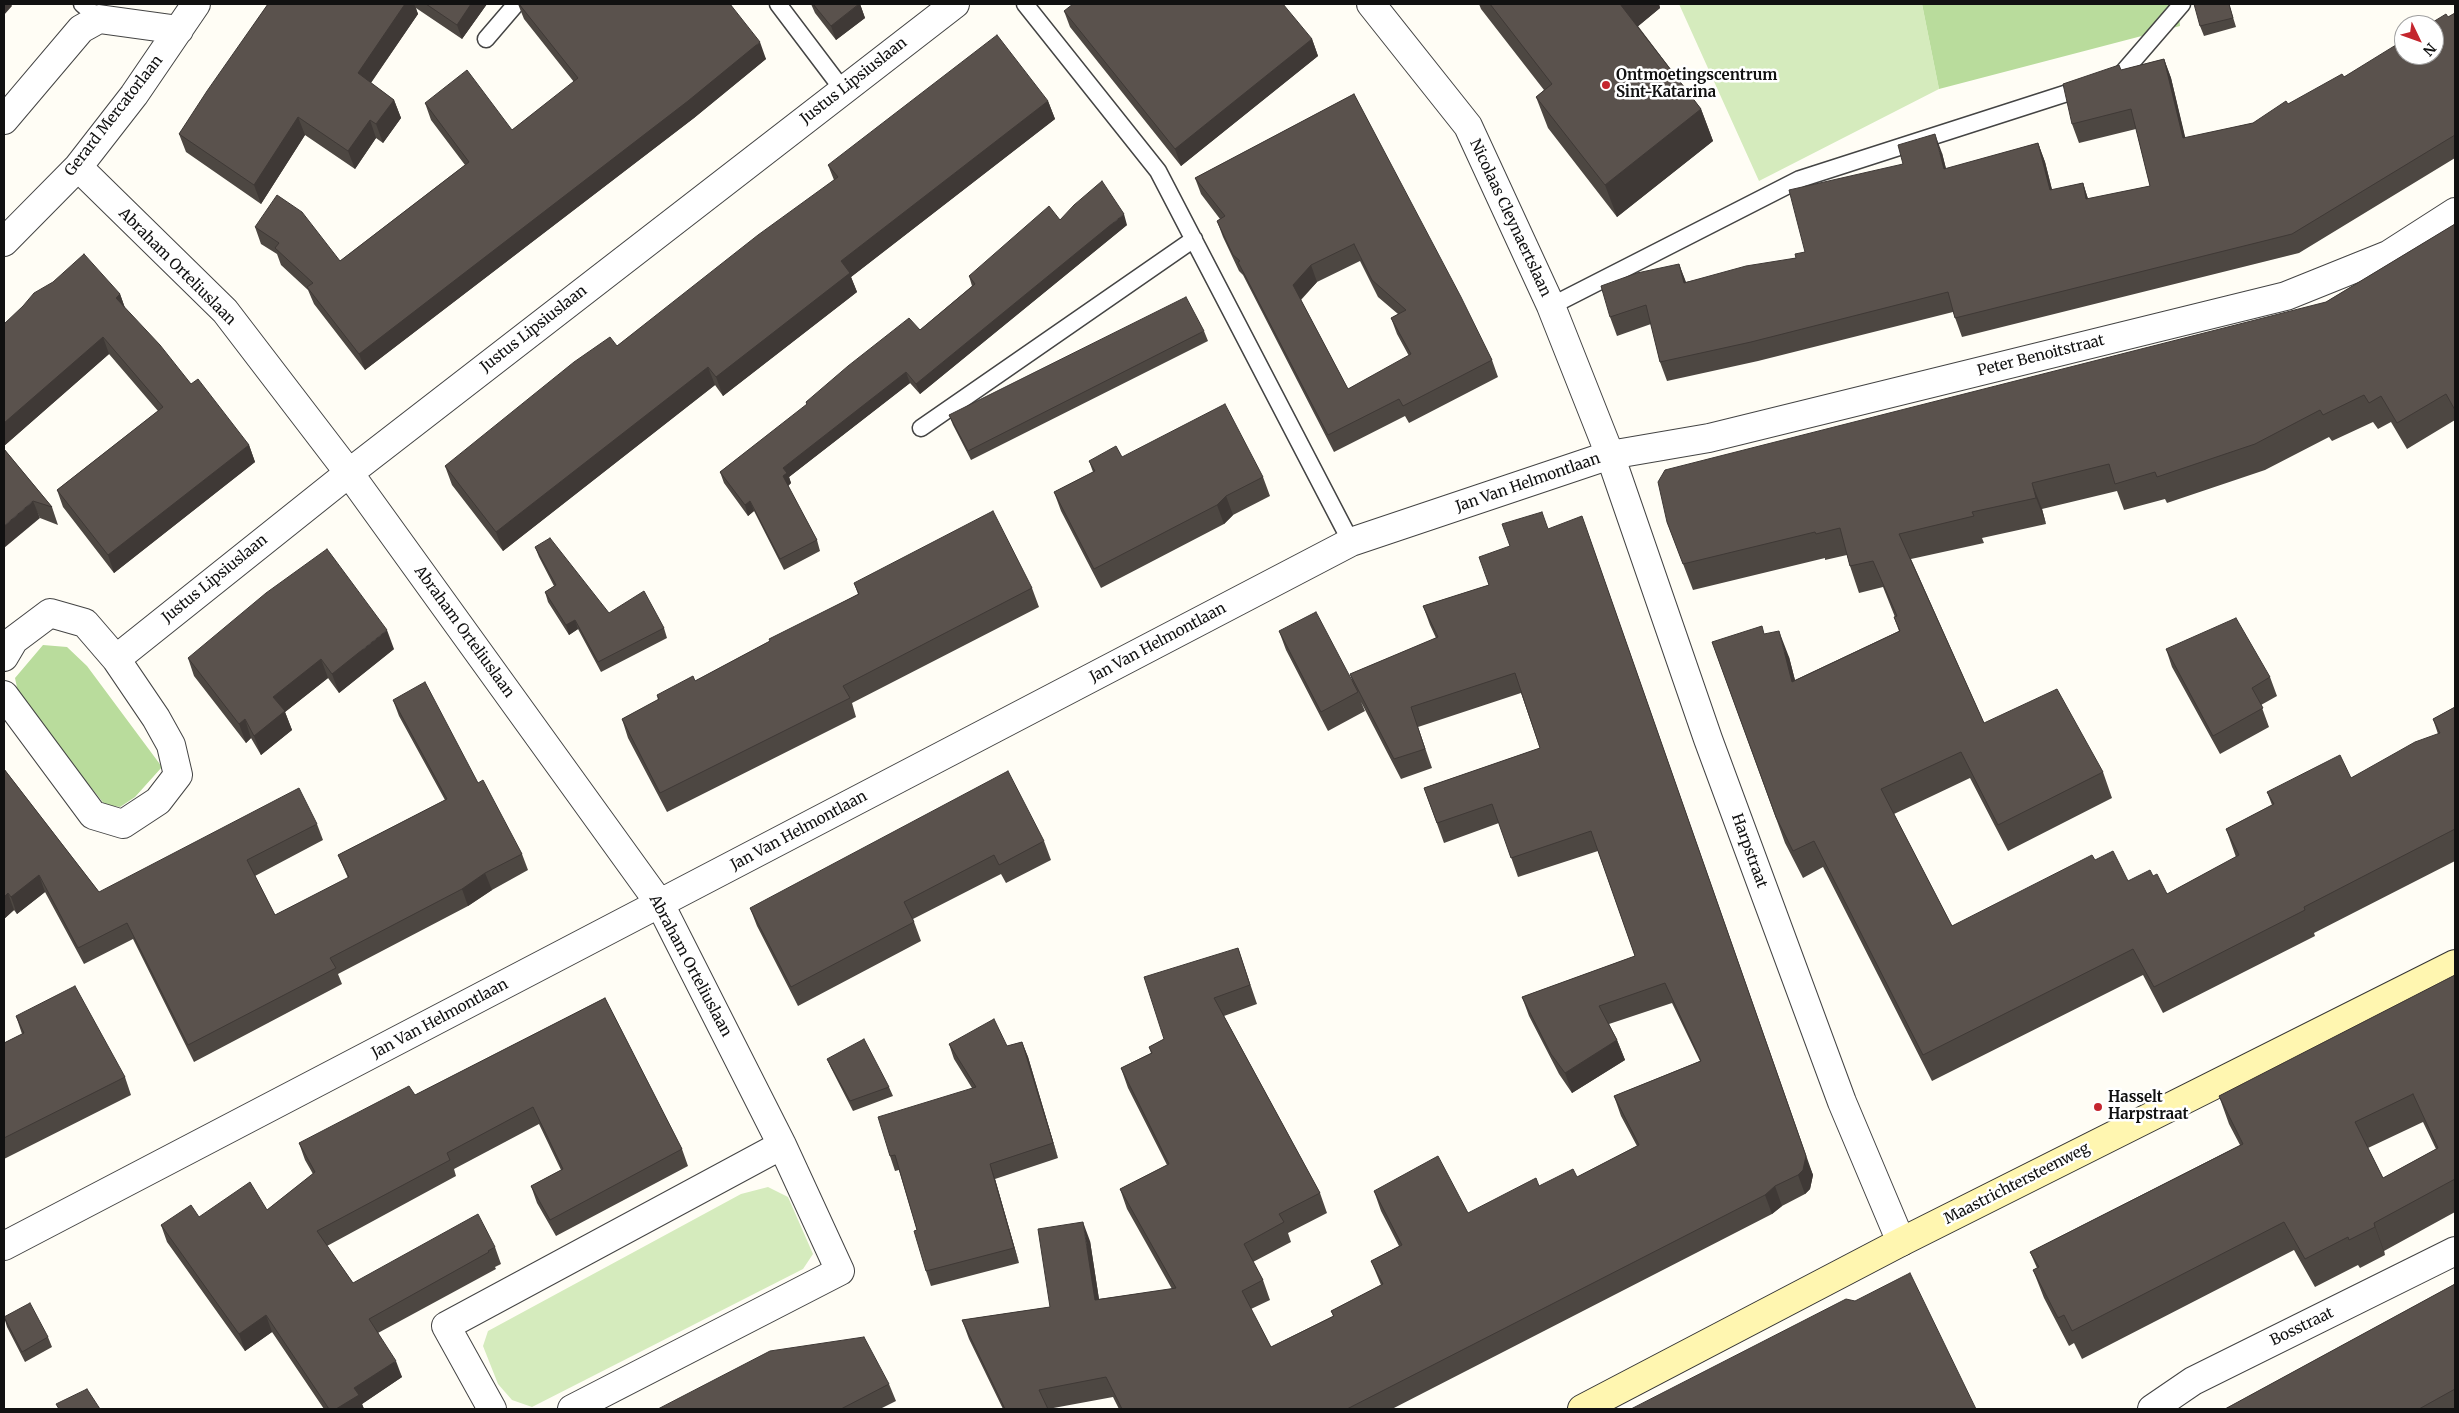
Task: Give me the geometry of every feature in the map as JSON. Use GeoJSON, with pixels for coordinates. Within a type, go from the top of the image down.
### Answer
{"type":"FeatureCollection","features":[{"type":"Feature","properties":{"kind":"main road","name":"Maastrichtersteenweg"},"geometry":{"type":"LineString","coordinates":[[1582,1409],[1902,1242],[2455,964]]}},
{"type":"Feature","properties":{"kind":"street","name":"Gerard Mercatorlaan"},"geometry":{"type":"LineString","coordinates":[[4,242],[78,167],[134,95],[196,4]]}},
{"type":"Feature","properties":{"kind":"street","name":"Justus Lipsiuslaan"},"geometry":{"type":"LineString","coordinates":[[116,659],[349,473],[955,4]]}},
{"type":"Feature","properties":{"kind":"street","name":"Nicolaas Cleynaertslaan"},"geometry":{"type":"LineString","coordinates":[[1371,4],[1468,126],[1551,306],[1610,455]]}},
{"type":"Feature","properties":{"kind":"street"},"geometry":{"type":"LineString","coordinates":[[4,120],[81,29],[90,11],[178,30]]}},
{"type":"Feature","properties":{"kind":"street","name":"Abraham Orteliuslaan"},"geometry":{"type":"LineString","coordinates":[[78,167],[225,311],[349,473],[660,904],[782,1145],[840,1271],[572,1409]]}},
{"type":"Feature","properties":{"kind":"street","name":"Peter Benoitstraat"},"geometry":{"type":"LineString","coordinates":[[1610,455],[1710,438],[2286,296],[2388,255],[2455,212]]}},
{"type":"Feature","properties":{"kind":"street","name":"Jan Van Helmontlaan"},"geometry":{"type":"LineString","coordinates":[[4,1246],[1351,542],[1610,455]]}},
{"type":"Feature","properties":{"kind":"street","name":"Harpstraat"},"geometry":{"type":"LineString","coordinates":[[1610,455],[1708,739],[1842,1102],[1902,1242]]}},
{"type":"Feature","properties":{"kind":"street"},"geometry":{"type":"LineString","coordinates":[[4,657],[14,640],[50,613],[85,623],[116,659],[171,745],[178,775],[158,802],[123,824],[93,815],[4,695]]}},
{"type":"Feature","properties":{"kind":"street"},"geometry":{"type":"LineString","coordinates":[[492,1409],[446,1326],[782,1145]]}},
{"type":"Feature","properties":{"kind":"street","name":"Bosstraat"},"geometry":{"type":"LineString","coordinates":[[2152,1409],[2193,1381],[2455,1251]]}},
{"type":"Feature","properties":{"kind":"lane"},"geometry":{"type":"LineString","coordinates":[[486,39],[516,4]]}},
{"type":"Feature","properties":{"kind":"lane"},"geometry":{"type":"LineString","coordinates":[[778,4],[843,90]]}},
{"type":"Feature","properties":{"kind":"lane"},"geometry":{"type":"LineString","coordinates":[[1025,4],[1158,171],[1351,542]]}},
{"type":"Feature","properties":{"kind":"lane"},"geometry":{"type":"LineString","coordinates":[[1551,306],[1800,179],[2119,76],[2182,4]]}},
{"type":"Feature","properties":{"kind":"lane"},"geometry":{"type":"LineString","coordinates":[[921,428],[1194,239]]}},
{"type":"Feature","properties":{"kind":"green space"},"geometry":{"type":"Polygon","coordinates":[[[1679,4],[1922,4],[1939,89],[1759,181],[1679,4]]]}},
{"type":"Feature","properties":{"kind":"green space"},"geometry":{"type":"Polygon","coordinates":[[[1922,4],[2178,4],[2180,26],[1939,89],[1922,4]]]}},
{"type":"Feature","properties":{"kind":"green space"},"geometry":{"type":"Polygon","coordinates":[[[43,645],[67,647],[87,666],[162,767],[135,797],[120,807],[105,805],[19,697],[15,678],[43,645]]]}},
{"type":"Feature","properties":{"kind":"green space"},"geometry":{"type":"Polygon","coordinates":[[[768,1187],[788,1197],[813,1254],[803,1269],[532,1407],[512,1400],[498,1384],[483,1346],[488,1331],[741,1194],[768,1187]]]}},
{"type":"Feature","properties":{"kind":"building"},"geometry":{"type":"Polygon","coordinates":[[[268,4],[405,4],[358,73],[394,100],[376,124],[370,120],[348,151],[298,117],[254,185],[179,134],[268,4]]]}},
{"type":"Feature","properties":{"kind":"building"},"geometry":{"type":"Polygon","coordinates":[[[426,4],[471,4],[457,25],[426,4]]]}},
{"type":"Feature","properties":{"kind":"building"},"geometry":{"type":"Polygon","coordinates":[[[519,4],[730,4],[760,42],[688,101],[359,354],[307,287],[313,283],[275,248],[279,243],[255,227],[277,195],[302,212],[340,261],[469,162],[425,103],[467,70],[512,130],[578,78],[519,4]]]}},
{"type":"Feature","properties":{"kind":"building"},"geometry":{"type":"Polygon","coordinates":[[[813,4],[859,4],[831,26],[813,4]]]}},
{"type":"Feature","properties":{"kind":"building"},"geometry":{"type":"Polygon","coordinates":[[[1073,4],[1283,4],[1312,39],[1175,149],[1064,11],[1073,4]]]}},
{"type":"Feature","properties":{"kind":"building","name":"Ontmoetingscentrum Sint-Katarina"},"geometry":{"type":"Polygon","coordinates":[[[1490,4],[1620,4],[1701,109],[1605,185],[1536,97],[1552,84],[1490,4]]]}},
{"type":"Feature","properties":{"kind":"building"},"geometry":{"type":"Polygon","coordinates":[[[2194,4],[2229,4],[2233,18],[2200,26],[2194,4]]]}},
{"type":"Feature","properties":{"kind":"building"},"geometry":{"type":"Polygon","coordinates":[[[2455,13],[2455,135],[2292,234],[1955,318],[1948,292],[1751,342],[1660,362],[1646,305],[1610,317],[1601,286],[1637,273],[1679,264],[1684,283],[1746,266],[1796,258],[1795,254],[1805,252],[1789,190],[1903,164],[1898,145],[1935,134],[1944,169],[2038,143],[2050,190],[2083,183],[2086,199],[2150,186],[2131,109],[2072,124],[2063,84],[2119,65],[2121,70],[2164,59],[2183,138],[2253,123],[2286,101],[2288,104],[2342,74],[2344,77],[2394,46],[2394,65],[2444,65],[2444,15],[2446,14],[2448,17],[2455,13]]]}},
{"type":"Feature","properties":{"kind":"building"},"geometry":{"type":"Polygon","coordinates":[[[997,35],[1048,101],[841,261],[850,273],[716,377],[708,367],[496,532],[445,466],[574,362],[610,337],[617,346],[758,235],[838,177],[828,165],[997,35]]]}},
{"type":"Feature","properties":{"kind":"building"},"geometry":{"type":"Polygon","coordinates":[[[1354,94],[1492,360],[1403,406],[1399,399],[1328,435],[1238,262],[1240,261],[1233,255],[1217,221],[1225,216],[1195,178],[1354,94]],[[1354,244],[1311,265],[1293,285],[1348,389],[1411,354],[1391,318],[1406,310],[1372,280],[1354,244]]]}},
{"type":"Feature","properties":{"kind":"building"},"geometry":{"type":"Polygon","coordinates":[[[1102,181],[1124,214],[916,384],[906,372],[783,468],[787,473],[783,476],[817,540],[780,559],[750,501],[745,505],[720,472],[807,404],[806,402],[848,366],[909,318],[920,330],[975,284],[969,276],[1049,206],[1060,220],[1102,181]]]}},
{"type":"Feature","properties":{"kind":"building"},"geometry":{"type":"Polygon","coordinates":[[[2455,224],[2455,410],[2446,394],[2397,423],[2381,396],[2369,403],[2364,395],[2323,415],[2320,410],[2255,444],[2157,477],[2155,472],[2115,484],[2109,464],[2032,483],[2036,498],[1972,512],[1974,516],[1899,534],[1984,723],[2057,689],[2103,772],[1998,825],[1961,752],[1881,789],[1952,926],[2092,855],[2095,860],[2113,851],[2128,881],[2150,870],[2153,876],[2157,874],[2167,894],[2239,855],[2226,829],[2274,804],[2267,792],[2340,755],[2351,778],[2415,742],[2440,733],[2433,719],[2455,707],[2455,829],[2304,907],[2305,910],[2154,987],[2133,949],[1923,1055],[1814,841],[1793,851],[1776,817],[1712,642],[1762,626],[1764,634],[1779,631],[1792,682],[1900,631],[1894,617],[1897,616],[1873,561],[1850,566],[1840,528],[1816,534],[1815,532],[1683,564],[1667,522],[1658,482],[1665,470],[2326,302],[2455,224]]]}},
{"type":"Feature","properties":{"kind":"building"},"geometry":{"type":"Polygon","coordinates":[[[84,254],[120,294],[116,298],[160,345],[191,384],[198,379],[249,445],[108,555],[57,490],[163,407],[103,337],[4,423],[4,324],[34,293],[53,282],[84,254]]]}},
{"type":"Feature","properties":{"kind":"building"},"geometry":{"type":"Polygon","coordinates":[[[1186,297],[1204,331],[968,451],[949,415],[1186,297]]]}},
{"type":"Feature","properties":{"kind":"building"},"geometry":{"type":"Polygon","coordinates":[[[1225,404],[1263,477],[1226,496],[1217,505],[1094,569],[1054,492],[1095,471],[1089,461],[1116,446],[1122,457],[1225,404]]]}},
{"type":"Feature","properties":{"kind":"building"},"geometry":{"type":"Polygon","coordinates":[[[4,449],[52,507],[33,501],[4,526],[4,449]]]}},
{"type":"Feature","properties":{"kind":"building"},"geometry":{"type":"Polygon","coordinates":[[[993,511],[1032,588],[843,686],[850,698],[660,793],[622,719],[659,699],[657,695],[693,676],[695,681],[770,641],[769,639],[859,594],[854,583],[993,511]]]}},
{"type":"Feature","properties":{"kind":"building"},"geometry":{"type":"Polygon","coordinates":[[[1542,512],[1548,529],[1582,516],[1806,1156],[1803,1170],[1798,1175],[1775,1186],[1765,1195],[1347,1409],[1122,1409],[1106,1377],[1039,1390],[1048,1409],[1005,1409],[962,1320],[1050,1307],[1038,1229],[1083,1222],[1095,1300],[1176,1288],[1120,1189],[1169,1164],[1121,1068],[1152,1053],[1149,1047],[1164,1039],[1144,977],[1238,948],[1250,985],[1214,998],[1320,1193],[1279,1214],[1284,1222],[1244,1244],[1263,1280],[1242,1291],[1271,1347],[1334,1316],[1331,1311],[1383,1284],[1371,1261],[1402,1245],[1374,1191],[1438,1156],[1468,1213],[1536,1178],[1539,1186],[1573,1169],[1577,1177],[1639,1145],[1614,1096],[1701,1061],[1665,983],[1599,1006],[1617,1040],[1565,1073],[1551,1054],[1522,997],[1635,956],[1591,831],[1511,858],[1492,804],[1437,823],[1424,788],[1540,748],[1515,673],[1411,707],[1425,749],[1394,759],[1350,674],[1438,637],[1423,606],[1489,585],[1479,557],[1510,546],[1502,524],[1542,512]]]}},
{"type":"Feature","properties":{"kind":"building"},"geometry":{"type":"Polygon","coordinates":[[[550,538],[609,613],[644,591],[664,628],[598,662],[575,620],[566,625],[545,592],[556,585],[535,547],[550,538]]]}},
{"type":"Feature","properties":{"kind":"building"},"geometry":{"type":"Polygon","coordinates":[[[327,549],[387,630],[332,674],[321,659],[273,697],[285,711],[254,736],[245,719],[239,724],[188,658],[266,593],[327,549]]]}},
{"type":"Feature","properties":{"kind":"building"},"geometry":{"type":"Polygon","coordinates":[[[1316,612],[1358,692],[1321,712],[1279,631],[1316,612]]]}},
{"type":"Feature","properties":{"kind":"building"},"geometry":{"type":"Polygon","coordinates":[[[2236,618],[2270,677],[2252,688],[2263,708],[2213,736],[2166,649],[2236,618]]]}},
{"type":"Feature","properties":{"kind":"building"},"geometry":{"type":"Polygon","coordinates":[[[425,682],[478,783],[483,780],[522,854],[485,873],[462,889],[330,958],[336,968],[188,1045],[127,923],[78,948],[39,875],[11,897],[8,893],[4,897],[4,769],[99,892],[299,788],[317,824],[247,860],[275,915],[349,877],[338,855],[447,799],[393,700],[425,682]]]}},
{"type":"Feature","properties":{"kind":"building"},"geometry":{"type":"Polygon","coordinates":[[[1008,771],[1044,841],[999,865],[994,855],[904,902],[914,922],[791,987],[750,908],[1008,771]]]}},
{"type":"Feature","properties":{"kind":"building"},"geometry":{"type":"Polygon","coordinates":[[[2455,975],[2455,1179],[2374,1223],[2375,1227],[2349,1240],[2348,1237],[2305,1259],[2284,1222],[2072,1331],[2064,1315],[2058,1318],[2033,1270],[2039,1267],[2030,1252],[2243,1144],[2219,1096],[2455,975]],[[2413,1094],[2355,1122],[2383,1178],[2438,1148],[2413,1094]]]}},
{"type":"Feature","properties":{"kind":"building"},"geometry":{"type":"Polygon","coordinates":[[[75,986],[125,1077],[4,1138],[4,1043],[24,1033],[16,1016],[75,986]]]}},
{"type":"Feature","properties":{"kind":"building"},"geometry":{"type":"Polygon","coordinates":[[[605,998],[682,1149],[550,1220],[531,1186],[563,1169],[533,1107],[447,1153],[450,1160],[317,1231],[353,1283],[478,1214],[495,1247],[369,1319],[396,1361],[354,1388],[359,1395],[336,1409],[329,1409],[266,1315],[239,1334],[161,1225],[191,1205],[199,1217],[250,1182],[267,1210],[315,1172],[299,1143],[409,1086],[415,1095],[605,998]]]}},
{"type":"Feature","properties":{"kind":"building"},"geometry":{"type":"Polygon","coordinates":[[[994,1019],[1007,1046],[1022,1042],[1053,1143],[990,1164],[1014,1248],[926,1271],[914,1231],[917,1230],[895,1155],[890,1156],[878,1117],[976,1087],[949,1044],[994,1019]]]}},
{"type":"Feature","properties":{"kind":"building"},"geometry":{"type":"Polygon","coordinates":[[[864,1039],[889,1087],[850,1101],[827,1059],[864,1039]]]}},
{"type":"Feature","properties":{"kind":"building"},"geometry":{"type":"Polygon","coordinates":[[[1910,1273],[1976,1409],[1631,1409],[1846,1299],[1855,1301],[1910,1273]]]}},
{"type":"Feature","properties":{"kind":"building"},"geometry":{"type":"Polygon","coordinates":[[[2455,1284],[2455,1389],[2419,1409],[2225,1409],[2455,1284]]]}},
{"type":"Feature","properties":{"kind":"building"},"geometry":{"type":"Polygon","coordinates":[[[30,1303],[48,1337],[22,1352],[4,1317],[30,1303]]]}},
{"type":"Feature","properties":{"kind":"building"},"geometry":{"type":"Polygon","coordinates":[[[864,1337],[889,1384],[841,1409],[658,1409],[770,1351],[864,1337]]]}},
{"type":"Feature","properties":{"kind":"building"},"geometry":{"type":"Polygon","coordinates":[[[87,1389],[100,1409],[59,1409],[56,1404],[87,1389]]]}},
{"type":"Feature","properties":{"kind":"place","name":"Ontmoetingscentrum Sint-Katarina"},"geometry":{"type":"Point","coordinates":[1606,85]}},
{"type":"Feature","properties":{"kind":"place","name":"Hasselt Harpstraat"},"geometry":{"type":"Point","coordinates":[2098,1107]}}]}
